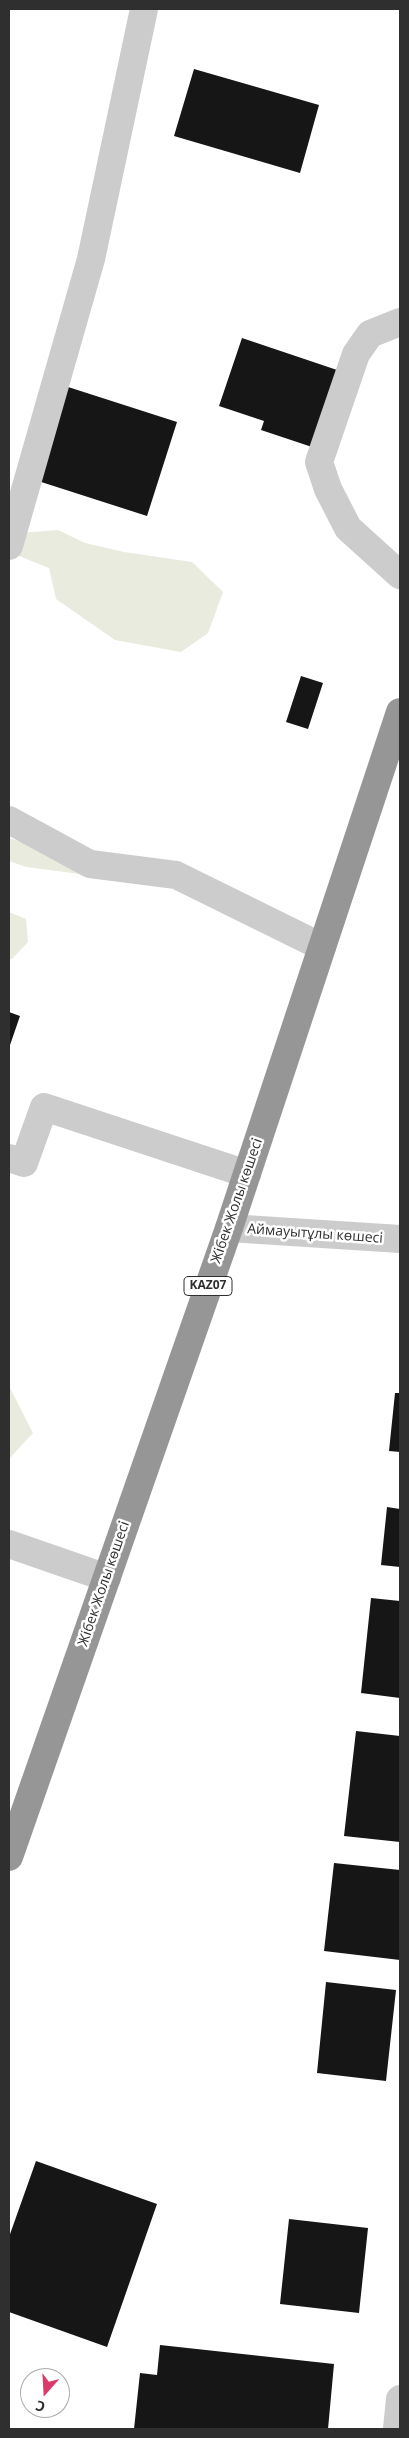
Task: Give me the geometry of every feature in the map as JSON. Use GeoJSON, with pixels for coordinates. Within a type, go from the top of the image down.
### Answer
{"type":"FeatureCollection","features":[{"type":"Feature","properties":{"kind":"highway","name":"Жібек Жолы көшесі"},"geometry":{"type":"LineString","coordinates":[[9,1857],[229,1228],[400,712]]}},
{"type":"Feature","properties":{"kind":"street"},"geometry":{"type":"LineString","coordinates":[[9,546],[91,259],[144,9]]}},
{"type":"Feature","properties":{"kind":"street"},"geometry":{"type":"LineString","coordinates":[[400,322],[370,334],[356,354],[319,462],[328,489],[348,528],[400,575]]}},
{"type":"Feature","properties":{"kind":"street"},"geometry":{"type":"LineString","coordinates":[[9,820],[90,864],[176,875],[322,947]]}},
{"type":"Feature","properties":{"kind":"street"},"geometry":{"type":"LineString","coordinates":[[9,1158],[24,1163],[44,1107],[247,1174]]}},
{"type":"Feature","properties":{"kind":"street","name":"Аймауытұлы көшесі"},"geometry":{"type":"LineString","coordinates":[[229,1228],[400,1239]]}},
{"type":"Feature","properties":{"kind":"street"},"geometry":{"type":"LineString","coordinates":[[9,1544],[106,1578]]}},
{"type":"Feature","properties":{"kind":"street"},"geometry":{"type":"LineString","coordinates":[[397,2429],[400,2399]]}},
{"type":"Feature","properties":{"kind":"shaded area"},"geometry":{"type":"Polygon","coordinates":[[[58,530],[85,543],[124,552],[192,562],[223,592],[208,633],[181,652],[115,640],[56,599],[49,568],[14,554],[20,533],[58,530]]]}},
{"type":"Feature","properties":{"kind":"shaded area"},"geometry":{"type":"Polygon","coordinates":[[[9,838],[90,864],[88,875],[26,867],[9,861],[9,838]]]}},
{"type":"Feature","properties":{"kind":"shaded area"},"geometry":{"type":"Polygon","coordinates":[[[9,912],[26,919],[28,942],[12,959],[9,959],[9,912]]]}},
{"type":"Feature","properties":{"kind":"shaded area"},"geometry":{"type":"Polygon","coordinates":[[[9,1386],[33,1433],[9,1459],[9,1386]]]}},
{"type":"Feature","properties":{"kind":"building"},"geometry":{"type":"Polygon","coordinates":[[[194,69],[319,105],[300,173],[174,136],[194,69]]]}},
{"type":"Feature","properties":{"kind":"building"},"geometry":{"type":"Polygon","coordinates":[[[242,338],[343,372],[318,449],[261,430],[264,421],[219,406],[242,338]]]}},
{"type":"Feature","properties":{"kind":"building"},"geometry":{"type":"Polygon","coordinates":[[[65,386],[177,422],[147,516],[35,480],[65,386]]]}},
{"type":"Feature","properties":{"kind":"building"},"geometry":{"type":"Polygon","coordinates":[[[301,676],[323,683],[308,729],[286,722],[301,676]]]}},
{"type":"Feature","properties":{"kind":"building"},"geometry":{"type":"Polygon","coordinates":[[[9,1012],[20,1016],[9,1048],[9,1012]]]}},
{"type":"Feature","properties":{"kind":"building"},"geometry":{"type":"Polygon","coordinates":[[[395,1393],[400,1393],[400,1452],[389,1451],[395,1393]]]}},
{"type":"Feature","properties":{"kind":"building"},"geometry":{"type":"Polygon","coordinates":[[[387,1507],[400,1509],[400,1567],[381,1565],[387,1507]]]}},
{"type":"Feature","properties":{"kind":"building"},"geometry":{"type":"Polygon","coordinates":[[[371,1598],[400,1601],[400,1698],[361,1693],[371,1598]]]}},
{"type":"Feature","properties":{"kind":"building"},"geometry":{"type":"Polygon","coordinates":[[[356,1731],[400,1736],[400,1842],[344,1836],[356,1731]]]}},
{"type":"Feature","properties":{"kind":"building"},"geometry":{"type":"Polygon","coordinates":[[[334,1863],[400,1870],[400,1960],[324,1951],[334,1863]]]}},
{"type":"Feature","properties":{"kind":"building"},"geometry":{"type":"Polygon","coordinates":[[[326,1982],[396,1990],[386,2081],[317,2073],[326,1982]]]}},
{"type":"Feature","properties":{"kind":"building"},"geometry":{"type":"Polygon","coordinates":[[[36,2161],[157,2204],[107,2347],[9,2312],[9,2237],[36,2161]]]}},
{"type":"Feature","properties":{"kind":"building"},"geometry":{"type":"Polygon","coordinates":[[[289,2219],[368,2228],[359,2313],[280,2304],[289,2219]]]}},
{"type":"Feature","properties":{"kind":"building"},"geometry":{"type":"Polygon","coordinates":[[[160,2345],[334,2364],[328,2429],[134,2429],[140,2373],[157,2375],[160,2345]]]}}]}
